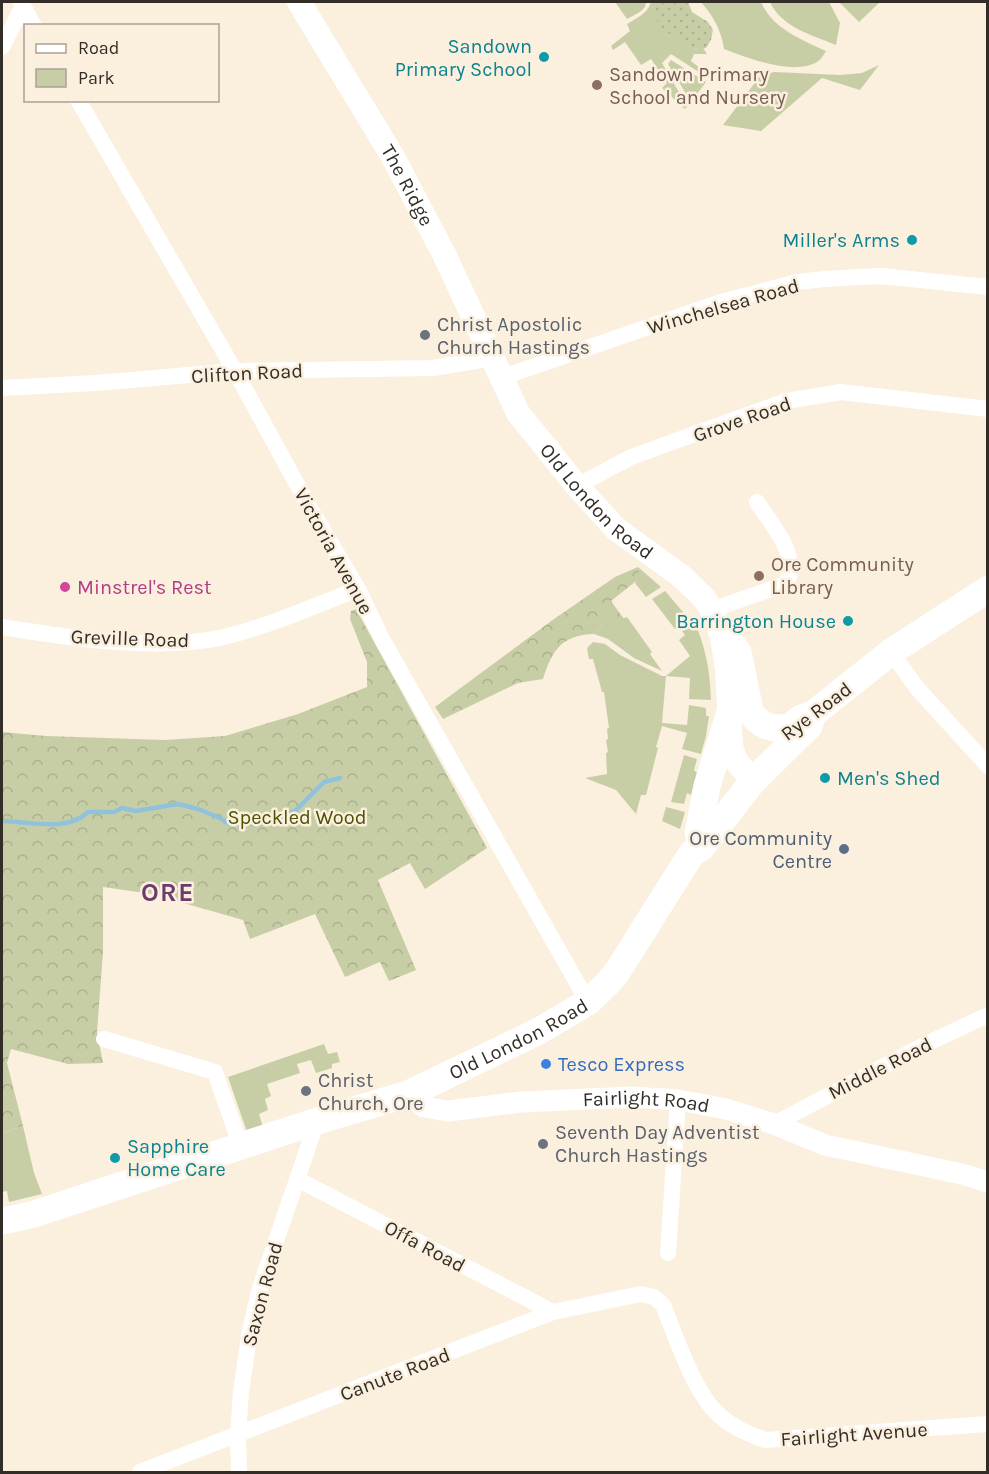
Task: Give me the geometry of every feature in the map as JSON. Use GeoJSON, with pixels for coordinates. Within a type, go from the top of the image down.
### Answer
{"type":"FeatureCollection","features":[{"type":"Feature","properties":{"kind":"highway","name":"Rye Road"},"geometry":{"type":"LineString","coordinates":[[749,777],[789,728],[801,717],[813,714],[891,652],[987,589]]}},
{"type":"Feature","properties":{"kind":"highway"},"geometry":{"type":"LineString","coordinates":[[716,620],[738,652],[750,711],[754,719],[764,726],[778,729],[789,728]]}},
{"type":"Feature","properties":{"kind":"highway"},"geometry":{"type":"LineString","coordinates":[[695,843],[707,786],[730,712]]}},
{"type":"Feature","properties":{"kind":"highway","name":"Old London Road"},"geometry":{"type":"LineString","coordinates":[[2,1221],[31,1215],[317,1121],[408,1094],[539,1031],[588,1002],[617,972],[695,843],[749,777],[809,726],[813,714]]}},
{"type":"Feature","properties":{"kind":"main road","name":"The Ridge"},"geometry":{"type":"LineString","coordinates":[[299,2],[393,157],[444,254],[498,368]]}},
{"type":"Feature","properties":{"kind":"main road","name":"Old London Road"},"geometry":{"type":"LineString","coordinates":[[498,368],[518,413],[577,486],[616,530],[681,576],[704,598],[716,620]]}},
{"type":"Feature","properties":{"kind":"main road"},"geometry":{"type":"LineString","coordinates":[[716,620],[728,676],[731,746],[736,761],[749,777]]}},
{"type":"Feature","properties":{"kind":"street"},"geometry":{"type":"LineString","coordinates":[[22,4],[33,24]]}},
{"type":"Feature","properties":{"kind":"street"},"geometry":{"type":"LineString","coordinates":[[2,47],[22,4]]}},
{"type":"Feature","properties":{"kind":"street","name":"Victoria Avenue"},"geometry":{"type":"LineString","coordinates":[[79,102],[235,371],[310,508],[358,589],[382,639],[588,1002]]}},
{"type":"Feature","properties":{"kind":"street","name":"Winchelsea Road"},"geometry":{"type":"LineString","coordinates":[[498,368],[797,282],[881,276],[987,287]]}},
{"type":"Feature","properties":{"kind":"street","name":"Clifton Road"},"geometry":{"type":"LineString","coordinates":[[2,388],[235,371],[498,368]]}},
{"type":"Feature","properties":{"kind":"street","name":"Grove Road"},"geometry":{"type":"LineString","coordinates":[[577,486],[631,457],[786,401],[841,392],[987,409]]}},
{"type":"Feature","properties":{"kind":"street"},"geometry":{"type":"LineString","coordinates":[[716,620],[786,584],[792,573],[791,561],[782,541],[757,502]]}},
{"type":"Feature","properties":{"kind":"street","name":"Greville Road"},"geometry":{"type":"LineString","coordinates":[[2,627],[83,638],[181,643],[224,637],[316,606],[358,589]]}},
{"type":"Feature","properties":{"kind":"street"},"geometry":{"type":"LineString","coordinates":[[891,652],[917,687],[987,766]]}},
{"type":"Feature","properties":{"kind":"street","name":"Middle Road"},"geometry":{"type":"LineString","coordinates":[[774,1124],[926,1044],[987,1015]]}},
{"type":"Feature","properties":{"kind":"street"},"geometry":{"type":"LineString","coordinates":[[104,1039],[214,1072],[241,1147]]}},
{"type":"Feature","properties":{"kind":"street","name":"Fairlight Road"},"geometry":{"type":"LineString","coordinates":[[408,1094],[424,1107],[448,1111],[521,1102],[632,1097],[678,1100],[726,1109],[774,1124],[825,1144],[962,1174],[987,1182]]}},
{"type":"Feature","properties":{"kind":"street"},"geometry":{"type":"LineString","coordinates":[[668,1253],[678,1100]]}},
{"type":"Feature","properties":{"kind":"street","name":"Saxon Road"},"geometry":{"type":"LineString","coordinates":[[239,1473],[238,1435],[241,1392],[250,1330],[260,1288],[317,1121]]}},
{"type":"Feature","properties":{"kind":"street","name":"Offa Road"},"geometry":{"type":"LineString","coordinates":[[297,1179],[553,1312]]}},
{"type":"Feature","properties":{"kind":"street","name":"Canute Road"},"geometry":{"type":"LineString","coordinates":[[140,1473],[553,1312],[642,1294],[654,1297]]}},
{"type":"Feature","properties":{"kind":"street","name":"Fairlight Avenue"},"geometry":{"type":"LineString","coordinates":[[654,1297],[663,1305],[697,1384],[715,1412],[738,1429],[765,1440],[987,1424]]}},
{"type":"Feature","properties":{"kind":"green space"},"geometry":{"type":"Polygon","coordinates":[[[615,2],[646,2],[642,10],[627,19],[615,2]]]}},
{"type":"Feature","properties":{"kind":"green space"},"geometry":{"type":"Polygon","coordinates":[[[651,2],[653,9],[695,50],[703,48],[707,54],[694,54],[691,61],[709,75],[708,78],[671,54],[662,63],[687,106],[685,109],[662,88],[667,83],[651,59],[641,65],[625,42],[613,50],[611,46],[630,31],[627,24],[645,12],[651,2]]]}},
{"type":"Feature","properties":{"kind":"green space"},"geometry":{"type":"Polygon","coordinates":[[[651,2],[688,2],[692,12],[708,22],[713,30],[706,48],[695,50],[665,31],[656,19],[651,2]]]}},
{"type":"Feature","properties":{"kind":"green space"},"geometry":{"type":"Polygon","coordinates":[[[701,2],[761,2],[780,26],[826,51],[817,62],[796,67],[770,64],[724,49],[716,23],[701,2]]]}},
{"type":"Feature","properties":{"kind":"green space"},"geometry":{"type":"Polygon","coordinates":[[[770,2],[829,2],[840,23],[836,45],[789,24],[775,11],[770,2]]]}},
{"type":"Feature","properties":{"kind":"green space"},"geometry":{"type":"Polygon","coordinates":[[[839,2],[880,2],[859,22],[839,2]]]}},
{"type":"Feature","properties":{"kind":"green space"},"geometry":{"type":"Polygon","coordinates":[[[671,60],[706,82],[691,102],[668,64],[671,60]]]}},
{"type":"Feature","properties":{"kind":"green space"},"geometry":{"type":"Polygon","coordinates":[[[879,65],[860,90],[822,78],[761,131],[723,125],[760,76],[774,72],[840,75],[862,73],[879,65]]]}},
{"type":"Feature","properties":{"kind":"green space"},"geometry":{"type":"Polygon","coordinates":[[[638,567],[661,587],[646,597],[635,583],[639,578],[638,567]]]}},
{"type":"Feature","properties":{"kind":"green space"},"geometry":{"type":"Polygon","coordinates":[[[638,567],[640,578],[611,601],[624,619],[599,628],[594,634],[574,637],[566,641],[550,660],[543,679],[518,683],[443,719],[435,707],[554,619],[615,577],[638,567]]]}},
{"type":"Feature","properties":{"kind":"green space"},"geometry":{"type":"Polygon","coordinates":[[[665,591],[689,619],[675,629],[652,599],[665,591]]]}},
{"type":"Feature","properties":{"kind":"green space","name":"Speckled Wood"},"geometry":{"type":"Polygon","coordinates":[[[356,609],[487,848],[425,889],[410,863],[378,880],[416,970],[389,981],[380,962],[345,977],[315,914],[250,939],[243,920],[152,894],[103,887],[103,952],[97,1032],[103,1063],[68,1064],[11,1049],[7,1063],[23,1126],[2,1133],[2,732],[46,736],[165,740],[225,736],[298,714],[367,687],[367,662],[350,619],[351,611],[356,609]]]}},
{"type":"Feature","properties":{"kind":"green space"},"geometry":{"type":"Polygon","coordinates":[[[627,617],[652,652],[650,654],[662,671],[634,658],[608,639],[594,634],[599,628],[627,617]]]}},
{"type":"Feature","properties":{"kind":"green space"},"geometry":{"type":"Polygon","coordinates":[[[695,622],[707,660],[711,700],[689,699],[690,678],[666,676],[690,656],[679,640],[685,635],[682,631],[695,622]]]}},
{"type":"Feature","properties":{"kind":"green space"},"geometry":{"type":"Polygon","coordinates":[[[593,642],[605,644],[620,655],[666,676],[662,723],[687,725],[689,705],[706,708],[706,716],[709,716],[706,736],[701,754],[682,749],[687,733],[662,726],[646,795],[641,795],[636,814],[616,790],[585,778],[607,774],[606,740],[609,728],[604,692],[602,692],[593,659],[589,659],[587,648],[593,642]]]}},
{"type":"Feature","properties":{"kind":"green space"},"geometry":{"type":"Polygon","coordinates":[[[684,755],[697,759],[694,770],[697,773],[691,795],[687,793],[684,804],[671,802],[684,755]]]}},
{"type":"Feature","properties":{"kind":"green space"},"geometry":{"type":"Polygon","coordinates":[[[666,807],[685,812],[680,829],[662,821],[666,807]]]}},
{"type":"Feature","properties":{"kind":"green space"},"geometry":{"type":"Polygon","coordinates":[[[324,1044],[328,1054],[337,1052],[340,1062],[332,1064],[332,1068],[316,1073],[311,1060],[297,1064],[300,1073],[267,1084],[271,1096],[265,1099],[268,1110],[259,1114],[263,1127],[247,1132],[228,1077],[324,1044]]]}},
{"type":"Feature","properties":{"kind":"green space"},"geometry":{"type":"Polygon","coordinates":[[[23,1126],[34,1173],[42,1194],[9,1202],[7,1191],[2,1192],[2,1133],[23,1126]]]}},
{"type":"Feature","properties":{"kind":"waterway"},"geometry":{"type":"LineString","coordinates":[[2,821],[58,824],[69,822],[88,812],[114,812],[122,808],[136,811],[178,804],[198,809],[229,824],[260,824],[295,811],[324,782],[340,778]]}},
{"type":"Feature","properties":{"kind":"place","name":"Sandown Primary School"},"geometry":{"type":"Point","coordinates":[544,57]}},
{"type":"Feature","properties":{"kind":"place","name":"Sandown Primary School and Nursery"},"geometry":{"type":"Point","coordinates":[597,85]}},
{"type":"Feature","properties":{"kind":"place","name":"Miller's Arms"},"geometry":{"type":"Point","coordinates":[912,240]}},
{"type":"Feature","properties":{"kind":"place","name":"Christ Apostolic Church Hastings"},"geometry":{"type":"Point","coordinates":[425,335]}},
{"type":"Feature","properties":{"kind":"place","name":"Ore Community Library"},"geometry":{"type":"Point","coordinates":[759,576]}},
{"type":"Feature","properties":{"kind":"place","name":"Minstrel's Rest"},"geometry":{"type":"Point","coordinates":[65,587]}},
{"type":"Feature","properties":{"kind":"place","name":"Barrington House"},"geometry":{"type":"Point","coordinates":[848,621]}},
{"type":"Feature","properties":{"kind":"place","name":"Men's Shed"},"geometry":{"type":"Point","coordinates":[825,778]}},
{"type":"Feature","properties":{"kind":"place","name":"Ore Community Centre"},"geometry":{"type":"Point","coordinates":[844,849]}},
{"type":"Feature","properties":{"kind":"place","name":"Tesco Express"},"geometry":{"type":"Point","coordinates":[546,1064]}},
{"type":"Feature","properties":{"kind":"place","name":"Christ Church, Ore"},"geometry":{"type":"Point","coordinates":[306,1091]}},
{"type":"Feature","properties":{"kind":"place","name":"Seventh Day Adventist Church Hastings"},"geometry":{"type":"Point","coordinates":[543,1144]}},
{"type":"Feature","properties":{"kind":"place","name":"Sapphire Home Care"},"geometry":{"type":"Point","coordinates":[115,1158]}},
{"type":"Feature","properties":{"kind":"district","name":"ORE"},"geometry":{"type":"Point","coordinates":[168,892]}}]}
